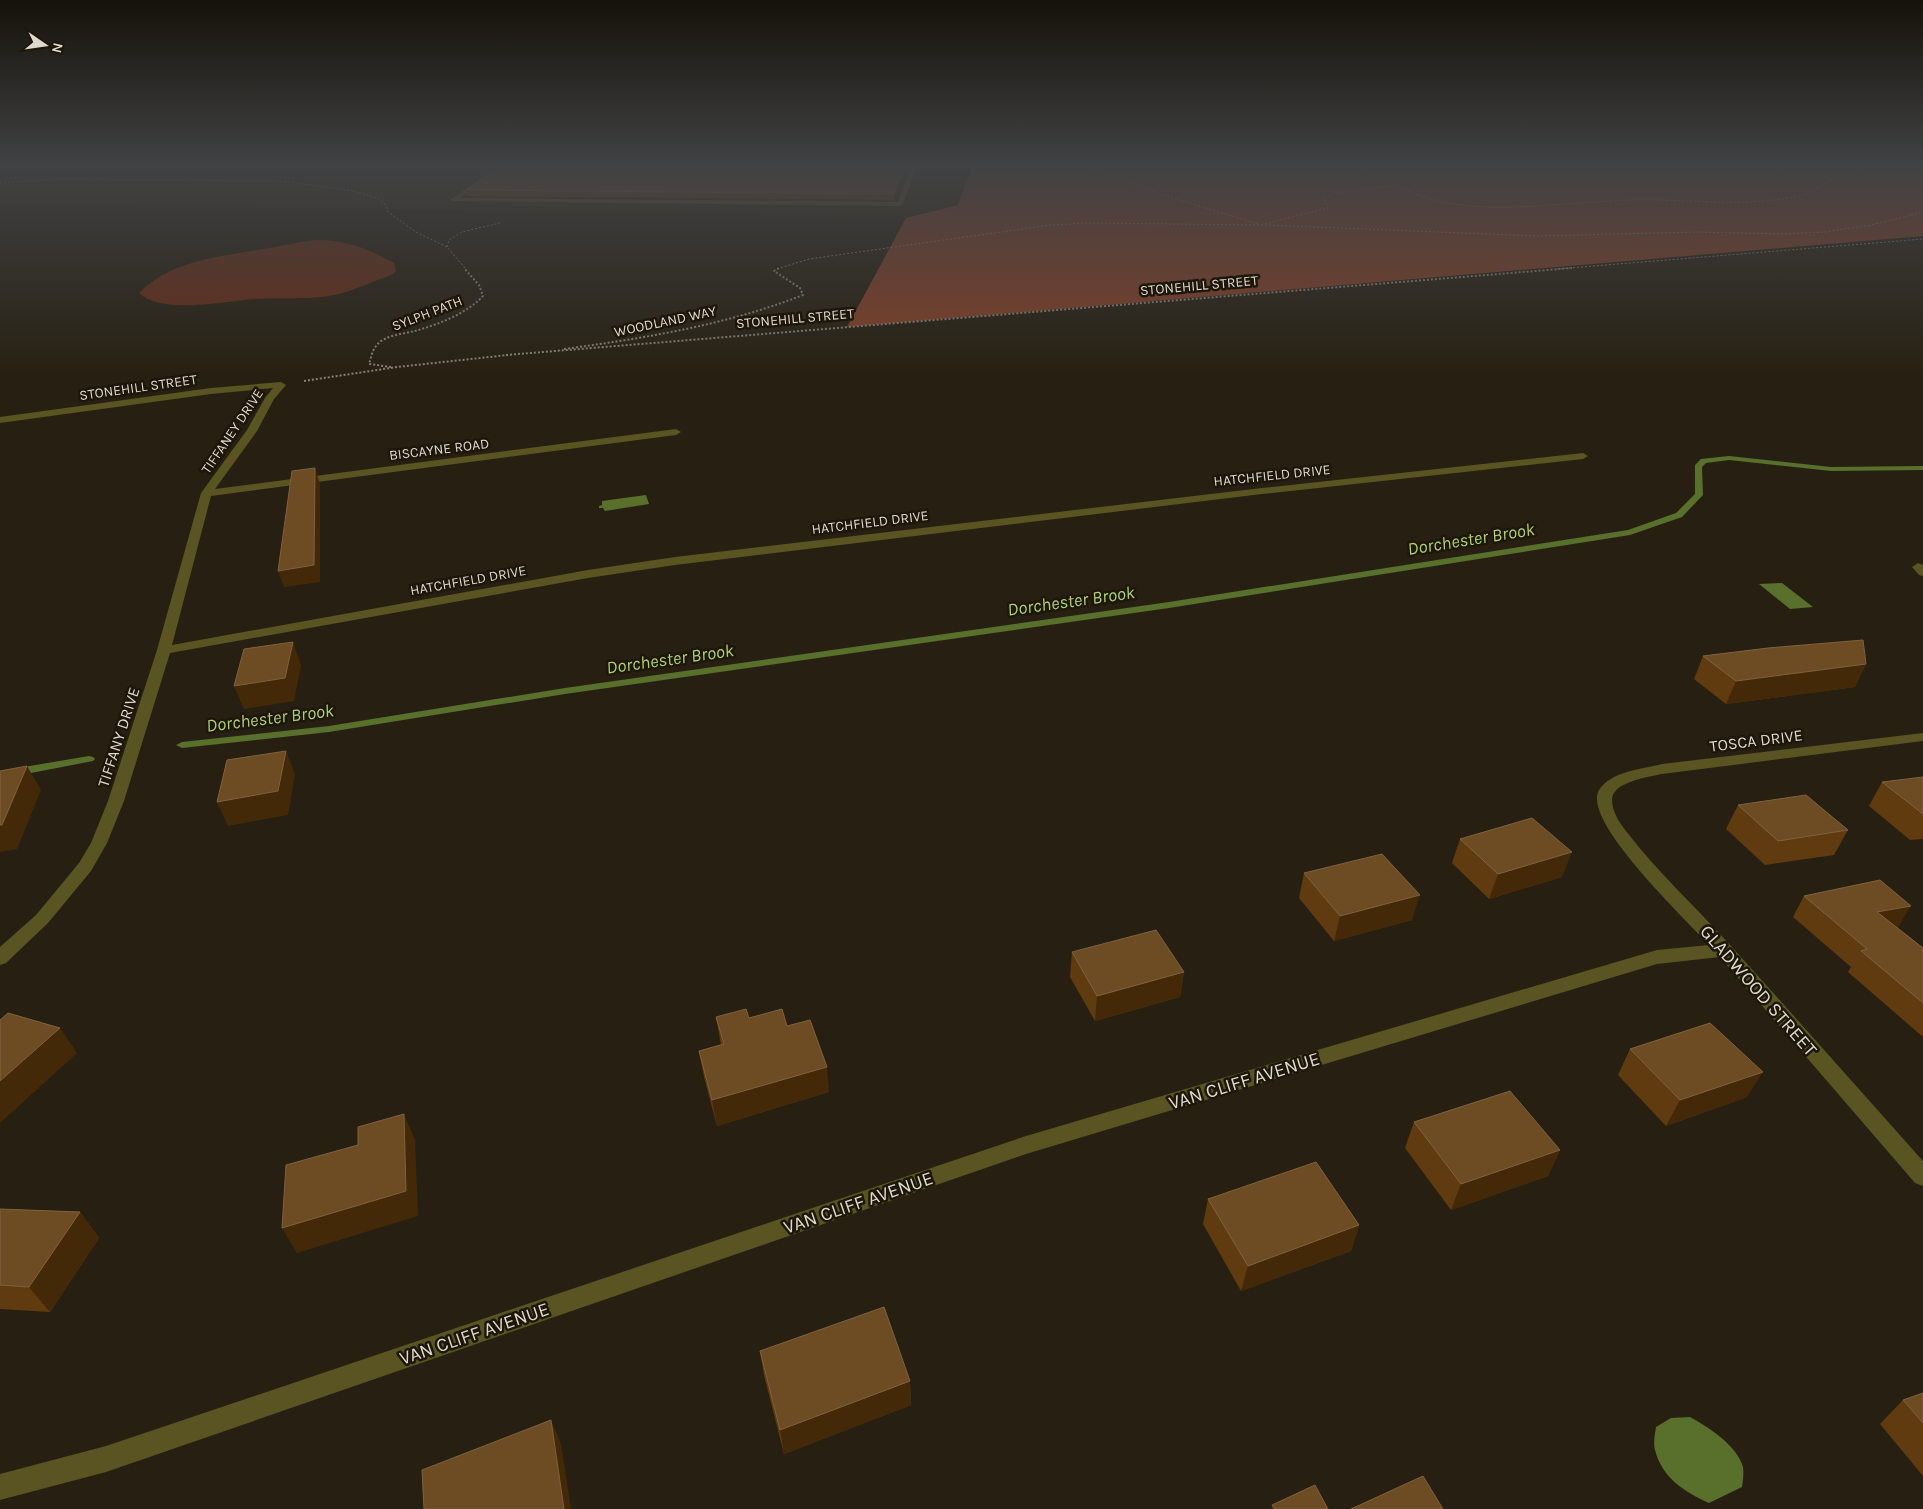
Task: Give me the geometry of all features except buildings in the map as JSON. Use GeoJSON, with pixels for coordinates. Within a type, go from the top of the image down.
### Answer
{"type":"FeatureCollection","features":[{"type":"Feature","properties":{"kind":"street","name":"STONEHILL STREET"},"geometry":{"type":"LineString","coordinates":[[0,420],[211,391],[281,385]]}},
{"type":"Feature","properties":{"kind":"street","name":"TIFFANEY DRIVE"},"geometry":{"type":"LineString","coordinates":[[206,493],[252,431],[270,398],[281,385]]}},
{"type":"Feature","properties":{"kind":"street","name":"BISCAYNE ROAD"},"geometry":{"type":"LineString","coordinates":[[206,493],[676,432]]}},
{"type":"Feature","properties":{"kind":"street","name":"HATCHFIELD DRIVE"},"geometry":{"type":"LineString","coordinates":[[164,650],[588,574],[675,561],[1252,492],[1583,456]]}},
{"type":"Feature","properties":{"kind":"street","name":"TIFFANY DRIVE"},"geometry":{"type":"LineString","coordinates":[[0,958],[42,919],[85,867],[99,843],[116,801],[164,650],[206,493]]}},
{"type":"Feature","properties":{"kind":"street","name":"TOSCA DRIVE"},"geometry":{"type":"LineString","coordinates":[[1604,799],[1607,790],[1614,783],[1629,777],[1662,770],[1923,737]]}},
{"type":"Feature","properties":{"kind":"street","name":"GLADWOOD STREET"},"geometry":{"type":"LineString","coordinates":[[1604,799],[1606,810],[1620,834],[1923,1176]]}},
{"type":"Feature","properties":{"kind":"street","name":"VAN CLIFF AVENUE"},"geometry":{"type":"LineString","coordinates":[[0,1487],[106,1459],[1026,1145],[1657,957],[1724,950]]}},
{"type":"Feature","properties":{"kind":"path","name":"SYLPH PATH"},"geometry":{"type":"LineString","coordinates":[[396,367],[368,364],[377,346],[386,339],[416,330],[465,310],[478,303],[483,296],[479,285],[447,247],[421,234]]}},
{"type":"Feature","properties":{"kind":"path","name":"WOODLAND WAY"},"geometry":{"type":"LineString","coordinates":[[506,356],[620,342],[681,330],[782,304],[803,295],[800,288],[774,271],[782,266],[809,259],[993,234]]}},
{"type":"Feature","properties":{"kind":"path"},"geometry":{"type":"LineString","coordinates":[[1498,234],[1537,236],[1600,234]]}},
{"type":"Feature","properties":{"kind":"path","name":"STONEHILL STREET"},"geometry":{"type":"LineString","coordinates":[[506,356],[1923,239]]}},
{"type":"Feature","properties":{"kind":"path"},"geometry":{"type":"LineString","coordinates":[[281,385],[396,367],[506,356]]}},
{"type":"Feature","properties":{"kind":"shaded area"},"geometry":{"type":"Polygon","coordinates":[[[897,234],[1923,234],[1923,236],[847,327],[897,234]]]}},
{"type":"Feature","properties":{"kind":"shaded area"},"geometry":{"type":"Polygon","coordinates":[[[315,240],[337,241],[365,249],[394,263],[396,271],[389,276],[345,292],[315,297],[255,299],[211,304],[178,305],[163,304],[149,300],[139,293],[165,274],[195,262],[315,240]]]}},
{"type":"Feature","properties":{"kind":"shaded area"},"geometry":{"type":"Polygon","coordinates":[[[646,495],[649,504],[605,511],[603,508],[599,508],[602,505],[602,501],[646,495]]]}},
{"type":"Feature","properties":{"kind":"shaded area"},"geometry":{"type":"Polygon","coordinates":[[[1782,583],[1813,607],[1790,609],[1759,584],[1782,583]]]}},
{"type":"Feature","properties":{"kind":"shaded area"},"geometry":{"type":"Polygon","coordinates":[[[1690,1417],[1713,1431],[1728,1444],[1735,1451],[1743,1467],[1742,1487],[1709,1503],[1691,1494],[1676,1483],[1663,1469],[1655,1450],[1656,1427],[1671,1418],[1690,1417]]]}},
{"type":"Feature","properties":{"kind":"waterway","name":"Dorchester Brook"},"geometry":{"type":"LineString","coordinates":[[182,745],[329,729],[565,691],[1169,605],[1630,532],[1679,515],[1699,495],[1698,467],[1704,461],[1729,458],[1831,469],[1923,468]]}},
{"type":"Feature","properties":{"kind":"waterway","name":"Dorchester Brook"},"geometry":{"type":"LineString","coordinates":[[0,775],[89,759]]}}]}
